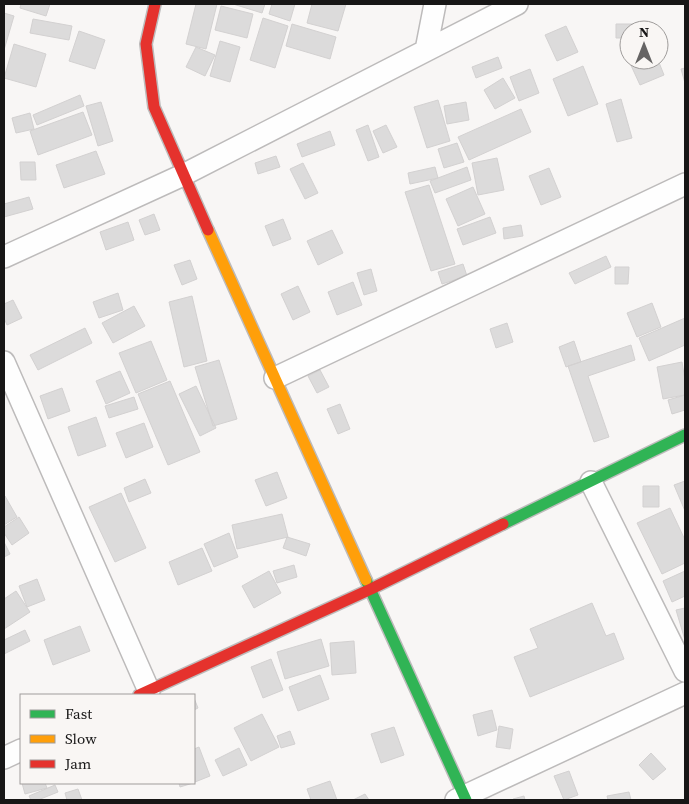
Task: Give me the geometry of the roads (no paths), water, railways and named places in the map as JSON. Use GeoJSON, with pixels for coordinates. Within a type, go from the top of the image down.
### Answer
{"type":"FeatureCollection","features":[{"type":"Feature","properties":{"kind":"street"},"geometry":{"type":"LineString","coordinates":[[155,4],[146,44],[154,107],[371,589],[462,799],[685,693]]}},
{"type":"Feature","properties":{"kind":"street"},"geometry":{"type":"LineString","coordinates":[[426,50],[435,4]]}},
{"type":"Feature","properties":{"kind":"street"},"geometry":{"type":"LineString","coordinates":[[4,258],[183,175],[517,4]]}},
{"type":"Feature","properties":{"kind":"street"},"geometry":{"type":"LineString","coordinates":[[275,378],[685,184]]}},
{"type":"Feature","properties":{"kind":"street"},"geometry":{"type":"LineString","coordinates":[[4,362],[144,693],[371,589],[685,435]]}},
{"type":"Feature","properties":{"kind":"street"},"geometry":{"type":"LineString","coordinates":[[590,482],[685,671]]}},
{"type":"Feature","properties":{"kind":"street"},"geometry":{"type":"LineString","coordinates":[[4,758],[20,750]]}}]}
